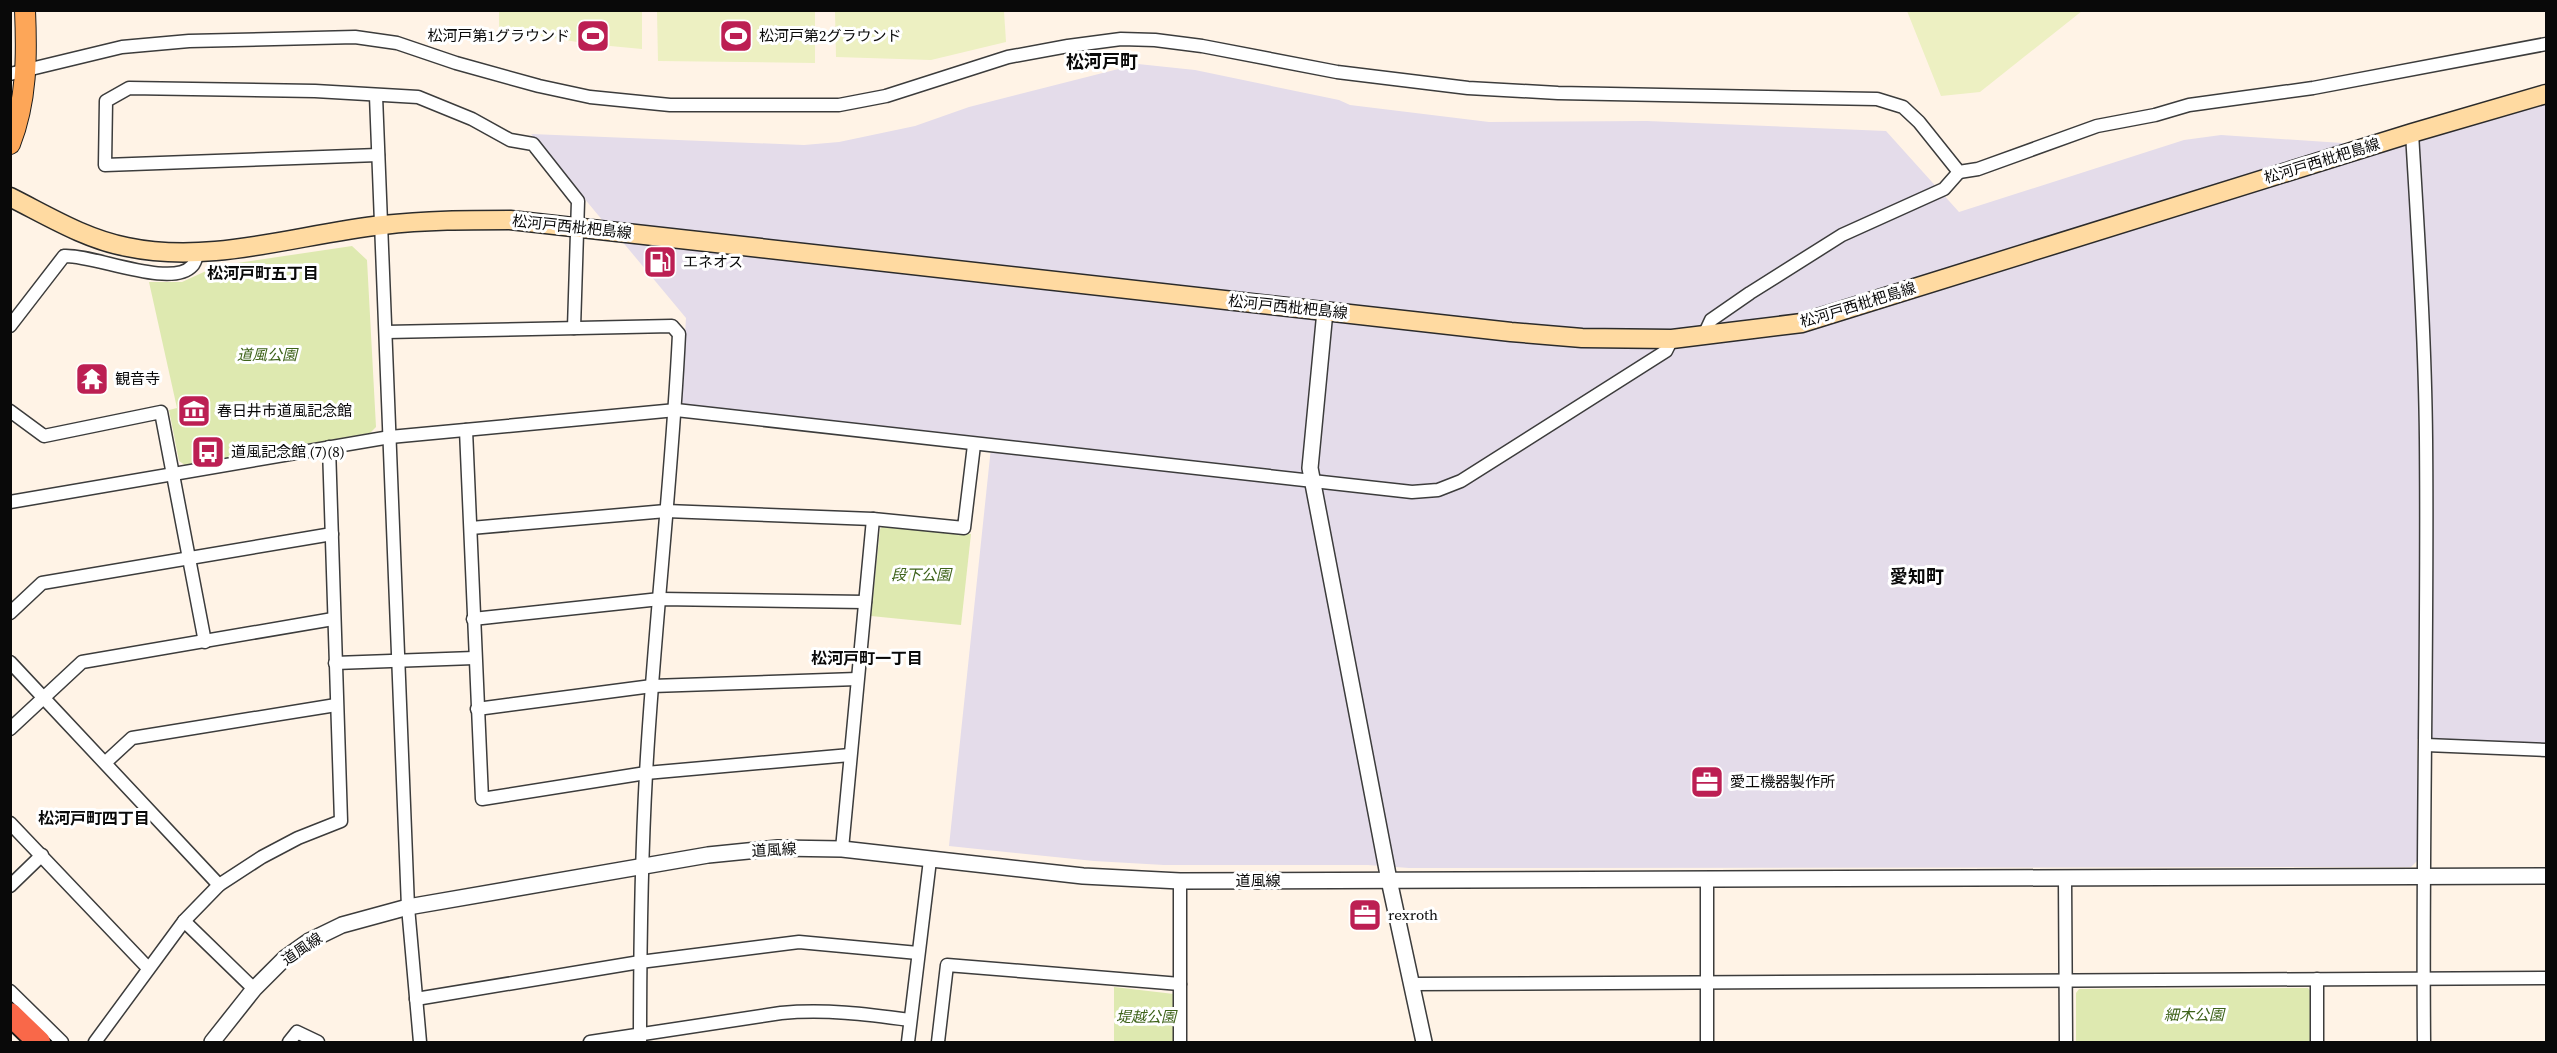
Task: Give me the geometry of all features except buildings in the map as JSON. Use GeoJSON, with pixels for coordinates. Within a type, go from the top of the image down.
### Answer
{"type":"FeatureCollection","features":[{"type":"Feature","properties":{"kind":"highway"},"geometry":{"type":"LineString","coordinates":[[10,1014],[44,1038]]}},
{"type":"Feature","properties":{"kind":"main road"},"geometry":{"type":"LineString","coordinates":[[10,144],[19,117],[18,73],[26,46],[25,10]]}},
{"type":"Feature","properties":{"kind":"main road","name":"松河戸西枇杷島線"},"geometry":{"type":"LineString","coordinates":[[10,197],[85,234],[126,247],[164,253],[197,253],[383,225],[449,220],[510,220],[1523,333],[1582,338],[1672,339],[1802,323],[2547,93]]}},
{"type":"Feature","properties":{"kind":"street"},"geometry":{"type":"LineString","coordinates":[[18,73],[122,46],[189,41],[355,37],[397,43],[539,86],[590,97],[670,105],[839,105],[886,96],[1008,57],[1110,40],[1155,39],[1337,72],[1468,88],[1558,93],[1877,99],[1903,106],[1919,122],[1959,172]]}},
{"type":"Feature","properties":{"kind":"street"},"geometry":{"type":"LineString","coordinates":[[1704,335],[1711,321],[1750,293],[1842,235],[1944,189],[1959,172],[1978,169],[2097,126],[2155,115],[2188,105],[2313,88],[2547,44]]}},
{"type":"Feature","properties":{"kind":"street"},"geometry":{"type":"LineString","coordinates":[[378,155],[105,165],[106,101],[129,88],[315,91],[376,96],[418,96],[472,119],[510,140],[533,144],[578,201],[574,328]]}},
{"type":"Feature","properties":{"kind":"street"},"geometry":{"type":"LineString","coordinates":[[376,96],[383,225],[408,907],[420,1042]]}},
{"type":"Feature","properties":{"kind":"street"},"geometry":{"type":"LineString","coordinates":[[2412,133],[2426,438],[2426,744],[2422,876],[2424,1042]]}},
{"type":"Feature","properties":{"kind":"street"},"geometry":{"type":"LineString","coordinates":[[10,326],[64,256],[76,255],[113,266],[172,273],[185,271],[191,267],[197,253]]}},
{"type":"Feature","properties":{"kind":"street"},"geometry":{"type":"LineString","coordinates":[[1325,311],[1310,468],[1389,880],[1424,1042]]}},
{"type":"Feature","properties":{"kind":"street"},"geometry":{"type":"LineString","coordinates":[[386,332],[672,326],[679,334],[676,410],[646,772],[642,867],[640,1039]]}},
{"type":"Feature","properties":{"kind":"street"},"geometry":{"type":"LineString","coordinates":[[10,502],[390,437],[676,410],[1312,482],[1412,492],[1438,490],[1461,481],[1666,351],[1672,339]]}},
{"type":"Feature","properties":{"kind":"street"},"geometry":{"type":"LineString","coordinates":[[10,411],[44,436],[161,412],[205,642]]}},
{"type":"Feature","properties":{"kind":"street"},"geometry":{"type":"LineString","coordinates":[[466,430],[474,658],[482,799],[646,772],[850,755]]}},
{"type":"Feature","properties":{"kind":"street"},"geometry":{"type":"LineString","coordinates":[[471,528],[666,511],[873,519],[964,528],[974,445]]}},
{"type":"Feature","properties":{"kind":"street"},"geometry":{"type":"LineString","coordinates":[[95,1042],[184,921],[219,885],[262,857],[298,838],[341,821],[329,447]]}},
{"type":"Feature","properties":{"kind":"street"},"geometry":{"type":"LineString","coordinates":[[842,849],[873,519]]}},
{"type":"Feature","properties":{"kind":"street"},"geometry":{"type":"LineString","coordinates":[[10,613],[42,583],[332,534]]}},
{"type":"Feature","properties":{"kind":"street"},"geometry":{"type":"LineString","coordinates":[[473,619],[660,599],[865,602]]}},
{"type":"Feature","properties":{"kind":"street"},"geometry":{"type":"LineString","coordinates":[[10,729],[82,662],[333,619]]}},
{"type":"Feature","properties":{"kind":"street"},"geometry":{"type":"LineString","coordinates":[[335,663],[474,658]]}},
{"type":"Feature","properties":{"kind":"street"},"geometry":{"type":"LineString","coordinates":[[10,663],[106,762],[219,885]]}},
{"type":"Feature","properties":{"kind":"street"},"geometry":{"type":"LineString","coordinates":[[477,710],[652,686],[857,679]]}},
{"type":"Feature","properties":{"kind":"street"},"geometry":{"type":"LineString","coordinates":[[106,762],[132,738],[336,705]]}},
{"type":"Feature","properties":{"kind":"street"},"geometry":{"type":"LineString","coordinates":[[2426,744],[2547,750]]}},
{"type":"Feature","properties":{"kind":"street"},"geometry":{"type":"LineString","coordinates":[[10,823],[148,968]]}},
{"type":"Feature","properties":{"kind":"street","name":"道風線"},"geometry":{"type":"LineString","coordinates":[[212,1042],[254,989],[285,958],[309,941],[342,925],[408,907],[708,855],[778,848],[842,849],[1083,876],[1180,881],[2547,876]]}},
{"type":"Feature","properties":{"kind":"street"},"geometry":{"type":"LineString","coordinates":[[10,886],[42,855]]}},
{"type":"Feature","properties":{"kind":"street"},"geometry":{"type":"LineString","coordinates":[[908,1042],[930,860]]}},
{"type":"Feature","properties":{"kind":"street"},"geometry":{"type":"LineString","coordinates":[[1707,879],[1707,1042]]}},
{"type":"Feature","properties":{"kind":"street"},"geometry":{"type":"LineString","coordinates":[[2065,879],[2066,1042]]}},
{"type":"Feature","properties":{"kind":"street"},"geometry":{"type":"LineString","coordinates":[[1180,881],[1180,1042]]}},
{"type":"Feature","properties":{"kind":"street"},"geometry":{"type":"LineString","coordinates":[[184,921],[254,989]]}},
{"type":"Feature","properties":{"kind":"street"},"geometry":{"type":"LineString","coordinates":[[416,999],[640,962],[799,942],[918,953]]}},
{"type":"Feature","properties":{"kind":"street"},"geometry":{"type":"LineString","coordinates":[[938,1042],[947,965],[1180,984]]}},
{"type":"Feature","properties":{"kind":"street"},"geometry":{"type":"LineString","coordinates":[[1413,984],[2547,978]]}},
{"type":"Feature","properties":{"kind":"street"},"geometry":{"type":"LineString","coordinates":[[2317,979],[2317,1042]]}},
{"type":"Feature","properties":{"kind":"street"},"geometry":{"type":"LineString","coordinates":[[10,991],[44,1038],[62,1042]]}},
{"type":"Feature","properties":{"kind":"street"},"geometry":{"type":"LineString","coordinates":[[590,1042],[640,1039],[811,1010],[910,1020]]}},
{"type":"Feature","properties":{"kind":"street"},"geometry":{"type":"LineString","coordinates":[[289,1042],[297,1032],[318,1042]]}},
{"type":"Feature","properties":{"kind":"shaded area"},"geometry":{"type":"Polygon","coordinates":[[[1138,64],[1195,70],[1339,100],[1350,105],[1489,122],[1647,121],[1886,131],[1959,212],[2184,140],[2221,135],[2402,147],[2546,101],[2546,745],[2417,739],[2417,861],[2411,867],[1409,868],[1368,865],[1164,865],[1094,861],[949,846],[992,438],[684,405],[681,400],[686,318],[621,240],[622,223],[603,221],[531,134],[804,145],[839,142],[915,126],[969,107],[1138,64]]]}},
{"type":"Feature","properties":{"kind":"green space","name":"松河戸第1グラウンド"},"geometry":{"type":"Polygon","coordinates":[[[499,11],[642,11],[642,49],[589,44],[499,29],[499,11]]]}},
{"type":"Feature","properties":{"kind":"green space","name":"松河戸第2グラウンド"},"geometry":{"type":"Polygon","coordinates":[[[657,11],[815,11],[815,63],[658,61],[657,11]]]}},
{"type":"Feature","properties":{"kind":"green space"},"geometry":{"type":"Polygon","coordinates":[[[835,11],[1004,11],[1006,42],[931,60],[836,57],[835,11]]]}},
{"type":"Feature","properties":{"kind":"green space"},"geometry":{"type":"Polygon","coordinates":[[[1907,11],[2082,11],[1980,92],[1941,96],[1907,11]]]}},
{"type":"Feature","properties":{"kind":"green space","name":"道風公園"},"geometry":{"type":"Polygon","coordinates":[[[352,246],[367,260],[376,427],[370,433],[185,465],[179,461],[169,410],[177,408],[149,282],[182,282],[217,266],[352,246]]]}},
{"type":"Feature","properties":{"kind":"green space","name":"段下公園"},"geometry":{"type":"Polygon","coordinates":[[[884,525],[971,534],[961,625],[871,616],[880,529],[884,525]]]}},
{"type":"Feature","properties":{"kind":"green space","name":"堤越公園"},"geometry":{"type":"Polygon","coordinates":[[[1114,987],[1174,994],[1173,1042],[1114,1042],[1114,987]]]}},
{"type":"Feature","properties":{"kind":"green space","name":"細木公園"},"geometry":{"type":"Polygon","coordinates":[[[2308,988],[2312,993],[2311,1042],[2076,1042],[2076,993],[2079,989],[2308,988]]]}},
{"type":"Feature","properties":{"kind":"place","name":"松河戸第1グラウンド"},"geometry":{"type":"Point","coordinates":[593,36]}},
{"type":"Feature","properties":{"kind":"place","name":"松河戸第2グラウンド"},"geometry":{"type":"Point","coordinates":[736,36]}},
{"type":"Feature","properties":{"kind":"place","name":"エネオス"},"geometry":{"type":"Point","coordinates":[660,262]}},
{"type":"Feature","properties":{"kind":"place","name":"観音寺"},"geometry":{"type":"Point","coordinates":[92,379]}},
{"type":"Feature","properties":{"kind":"place","name":"春日井市道風記念館"},"geometry":{"type":"Point","coordinates":[194,411]}},
{"type":"Feature","properties":{"kind":"place","name":"道風記念館 (7)(8)"},"geometry":{"type":"Point","coordinates":[208,452]}},
{"type":"Feature","properties":{"kind":"place","name":"愛工機器製作所"},"geometry":{"type":"Point","coordinates":[1707,782]}},
{"type":"Feature","properties":{"kind":"place","name":"rexroth"},"geometry":{"type":"Point","coordinates":[1365,915]}},
{"type":"Feature","properties":{"kind":"district","name":"松河戸町"},"geometry":{"type":"Point","coordinates":[1102,62]}},
{"type":"Feature","properties":{"kind":"district","name":"松河戸町五丁目"},"geometry":{"type":"Point","coordinates":[263,273]}},
{"type":"Feature","properties":{"kind":"district","name":"愛知町"},"geometry":{"type":"Point","coordinates":[1917,577]}},
{"type":"Feature","properties":{"kind":"district","name":"松河戸町一丁目"},"geometry":{"type":"Point","coordinates":[867,658]}},
{"type":"Feature","properties":{"kind":"district","name":"松河戸町四丁目"},"geometry":{"type":"Point","coordinates":[94,818]}}]}
